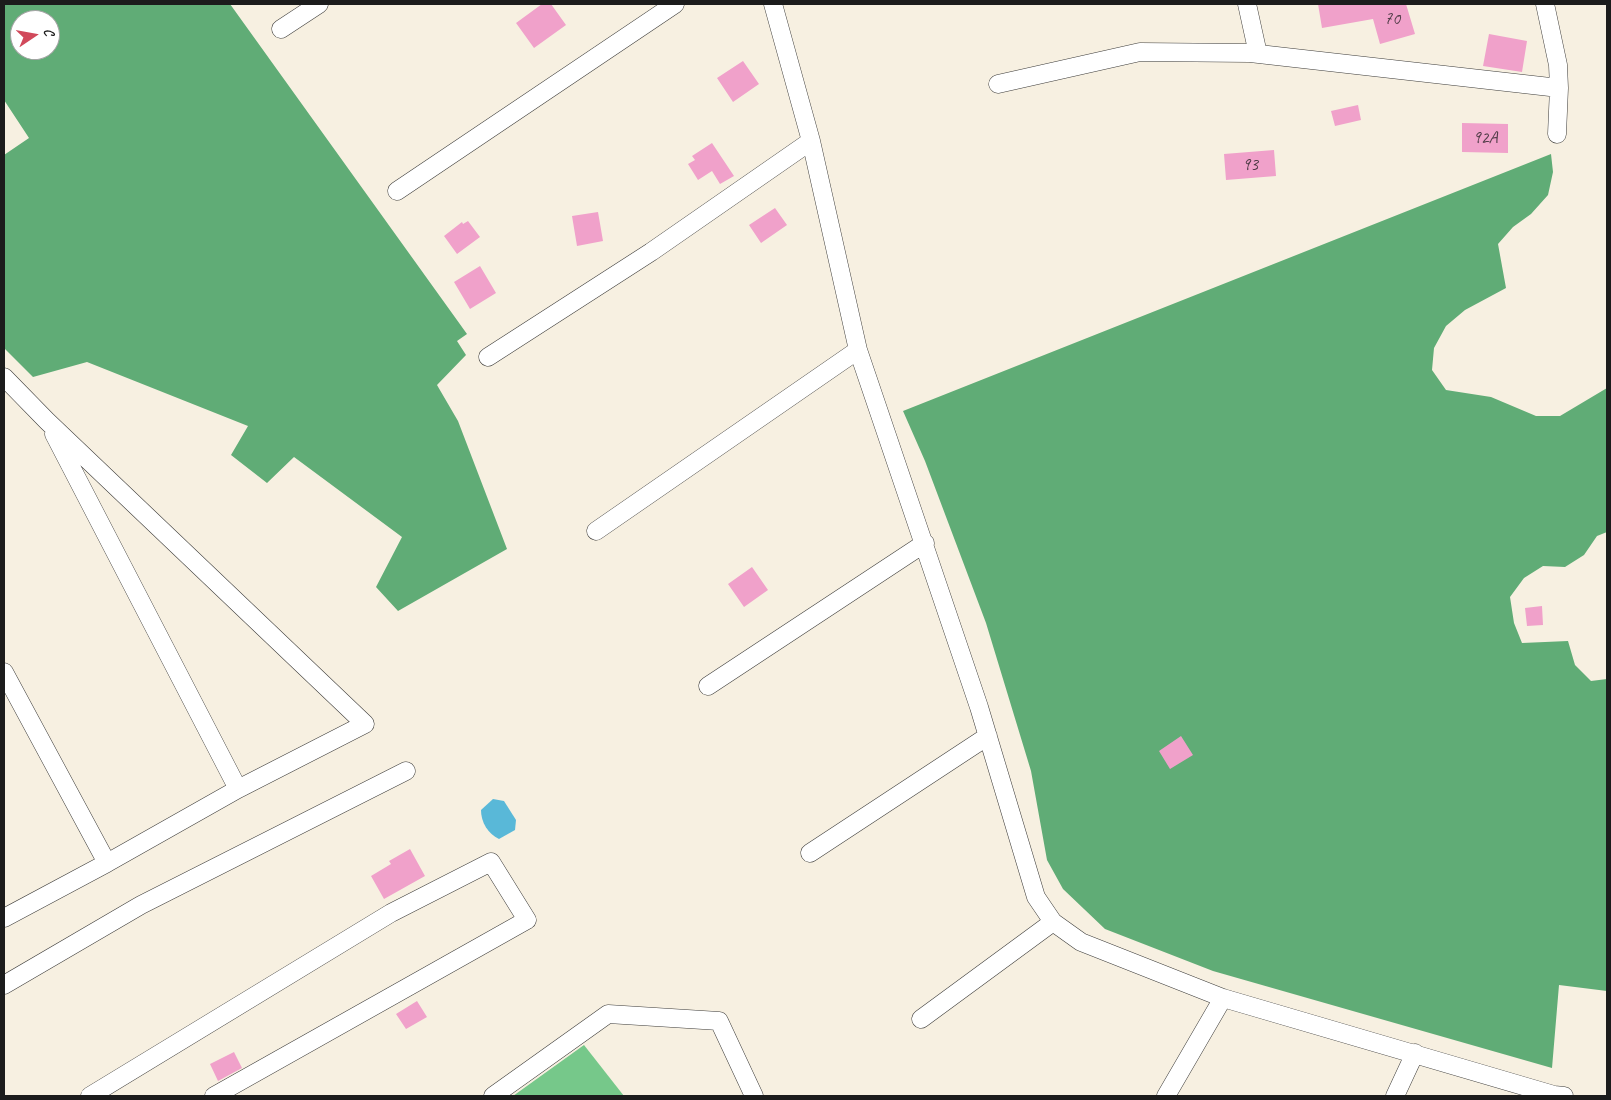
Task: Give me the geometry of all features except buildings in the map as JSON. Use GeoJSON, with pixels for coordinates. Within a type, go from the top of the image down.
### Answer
{"type":"FeatureCollection","features":[{"type":"Feature","properties":{"kind":"street"},"geometry":{"type":"LineString","coordinates":[[281,29],[319,4]]}},
{"type":"Feature","properties":{"kind":"street"},"geometry":{"type":"LineString","coordinates":[[397,192],[675,4]]}},
{"type":"Feature","properties":{"kind":"street"},"geometry":{"type":"LineString","coordinates":[[773,4],[811,141],[858,350],[925,543],[988,736],[1036,896],[1053,922],[1081,942],[1223,998],[1554,1095],[1564,1096]]}},
{"type":"Feature","properties":{"kind":"street"},"geometry":{"type":"LineString","coordinates":[[1247,4],[1258,54]]}},
{"type":"Feature","properties":{"kind":"street"},"geometry":{"type":"LineString","coordinates":[[1545,4],[1558,66],[1557,134]]}},
{"type":"Feature","properties":{"kind":"street"},"geometry":{"type":"LineString","coordinates":[[998,84],[1140,52],[1258,54],[1559,88]]}},
{"type":"Feature","properties":{"kind":"street"},"geometry":{"type":"LineString","coordinates":[[488,357],[651,252],[811,141]]}},
{"type":"Feature","properties":{"kind":"street"},"geometry":{"type":"LineString","coordinates":[[596,531],[858,350]]}},
{"type":"Feature","properties":{"kind":"street"},"geometry":{"type":"LineString","coordinates":[[4,377],[47,421],[365,724],[238,789],[4,918]]}},
{"type":"Feature","properties":{"kind":"street"},"geometry":{"type":"LineString","coordinates":[[47,421],[238,789]]}},
{"type":"Feature","properties":{"kind":"street"},"geometry":{"type":"LineString","coordinates":[[708,686],[925,543]]}},
{"type":"Feature","properties":{"kind":"street"},"geometry":{"type":"LineString","coordinates":[[4,672],[107,862]]}},
{"type":"Feature","properties":{"kind":"street"},"geometry":{"type":"LineString","coordinates":[[810,853],[988,736]]}},
{"type":"Feature","properties":{"kind":"street"},"geometry":{"type":"LineString","coordinates":[[4,985],[140,905],[406,771]]}},
{"type":"Feature","properties":{"kind":"street"},"geometry":{"type":"LineString","coordinates":[[90,1096],[391,913],[491,862],[526,920],[214,1096]]}},
{"type":"Feature","properties":{"kind":"street"},"geometry":{"type":"LineString","coordinates":[[921,1019],[1053,922]]}},
{"type":"Feature","properties":{"kind":"street"},"geometry":{"type":"LineString","coordinates":[[1166,1096],[1223,998]]}},
{"type":"Feature","properties":{"kind":"street"},"geometry":{"type":"LineString","coordinates":[[494,1096],[608,1014],[719,1021],[754,1096]]}},
{"type":"Feature","properties":{"kind":"street"},"geometry":{"type":"LineString","coordinates":[[1394,1096],[1415,1053]]}},
{"type":"Feature","properties":{"kind":"green space"},"geometry":{"type":"Polygon","coordinates":[[[4,4],[230,4],[467,334],[457,341],[466,355],[437,385],[458,421],[507,549],[398,611],[376,587],[402,537],[294,457],[267,483],[231,455],[248,426],[87,362],[33,377],[4,348],[4,155],[29,138],[4,100],[4,4]]]}},
{"type":"Feature","properties":{"kind":"green space"},"geometry":{"type":"Polygon","coordinates":[[[1551,154],[1553,172],[1548,195],[1531,214],[1513,227],[1498,244],[1506,288],[1465,310],[1446,326],[1434,348],[1432,370],[1446,390],[1491,397],[1536,416],[1560,416],[1607,388],[1607,532],[1597,536],[1584,555],[1565,567],[1543,566],[1524,578],[1510,597],[1514,623],[1522,643],[1568,641],[1575,665],[1591,681],[1607,679],[1607,991],[1559,985],[1552,1068],[1213,971],[1105,929],[1063,889],[1047,860],[1031,771],[986,623],[925,461],[903,411],[1551,154]]]}},
{"type":"Feature","properties":{"kind":"green space"},"geometry":{"type":"Polygon","coordinates":[[[584,1045],[624,1096],[513,1096],[584,1045]]]}},
{"type":"Feature","properties":{"kind":"water"},"geometry":{"type":"Polygon","coordinates":[[[493,799],[504,801],[516,820],[515,830],[499,839],[488,831],[481,814],[481,810],[493,799]]]}}]}
